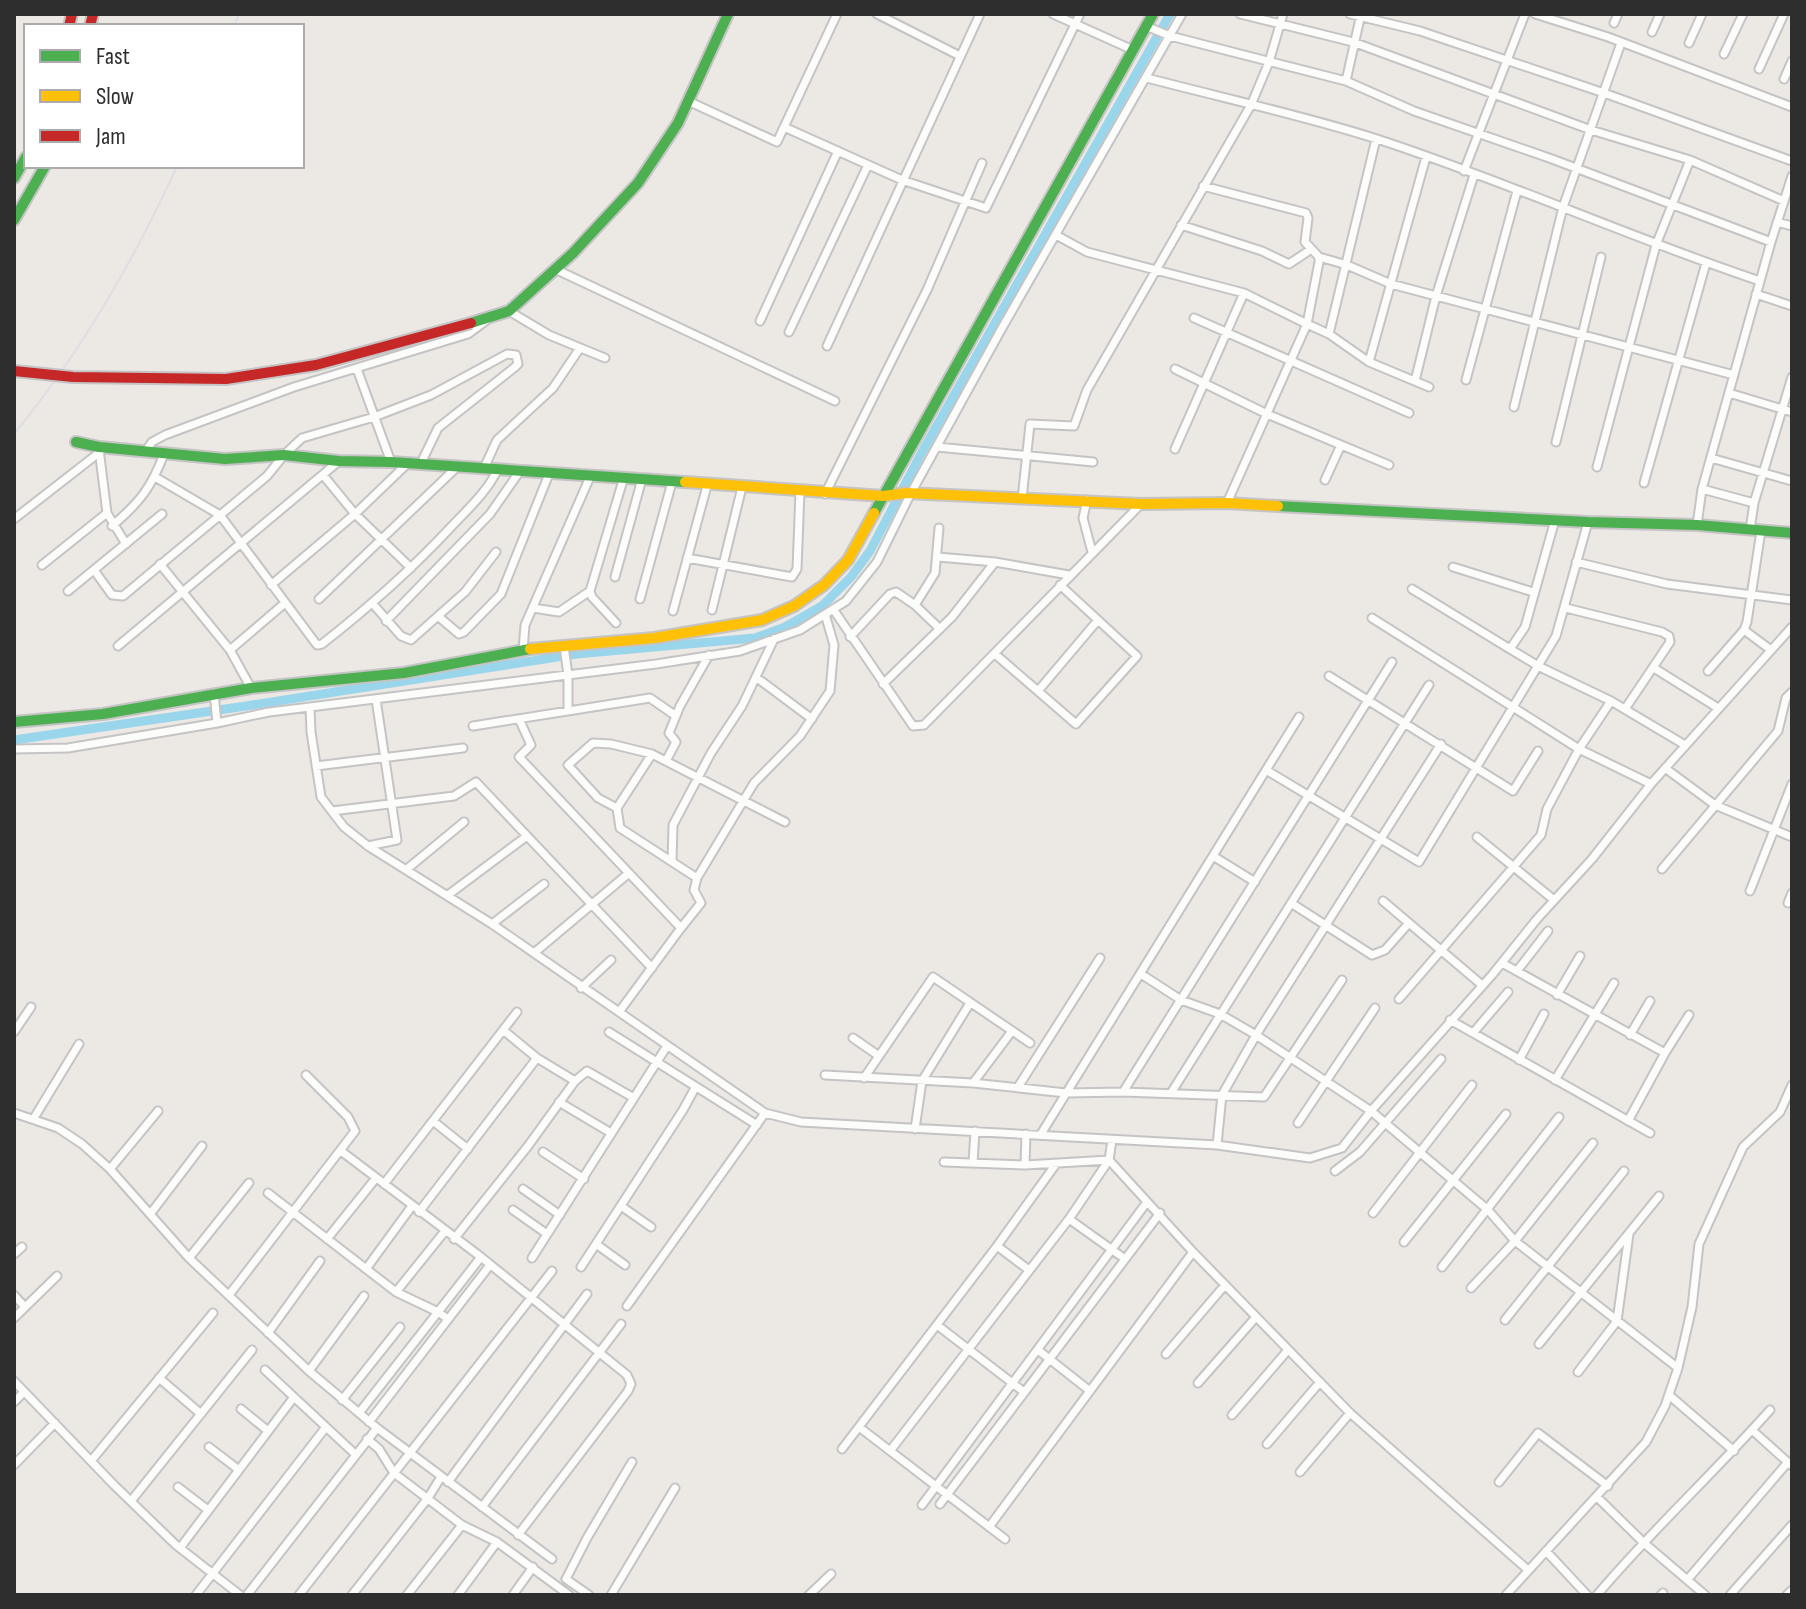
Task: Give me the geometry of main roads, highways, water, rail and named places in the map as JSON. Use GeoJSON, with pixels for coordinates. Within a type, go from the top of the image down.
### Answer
{"type":"FeatureCollection","features":[{"type":"Feature","properties":{"kind":"waterway"},"geometry":{"type":"LineString","coordinates":[[14,740],[576,654],[755,638],[785,627],[822,606],[851,577],[870,551],[922,452],[1170,14]]}},
{"type":"Feature","properties":{"kind":"railway"},"geometry":{"type":"LineString","coordinates":[[235,24],[239,14]]}},
{"type":"Feature","properties":{"kind":"railway"},"geometry":{"type":"LineString","coordinates":[[14,434],[62,371],[104,306],[176,168]]}}]}
